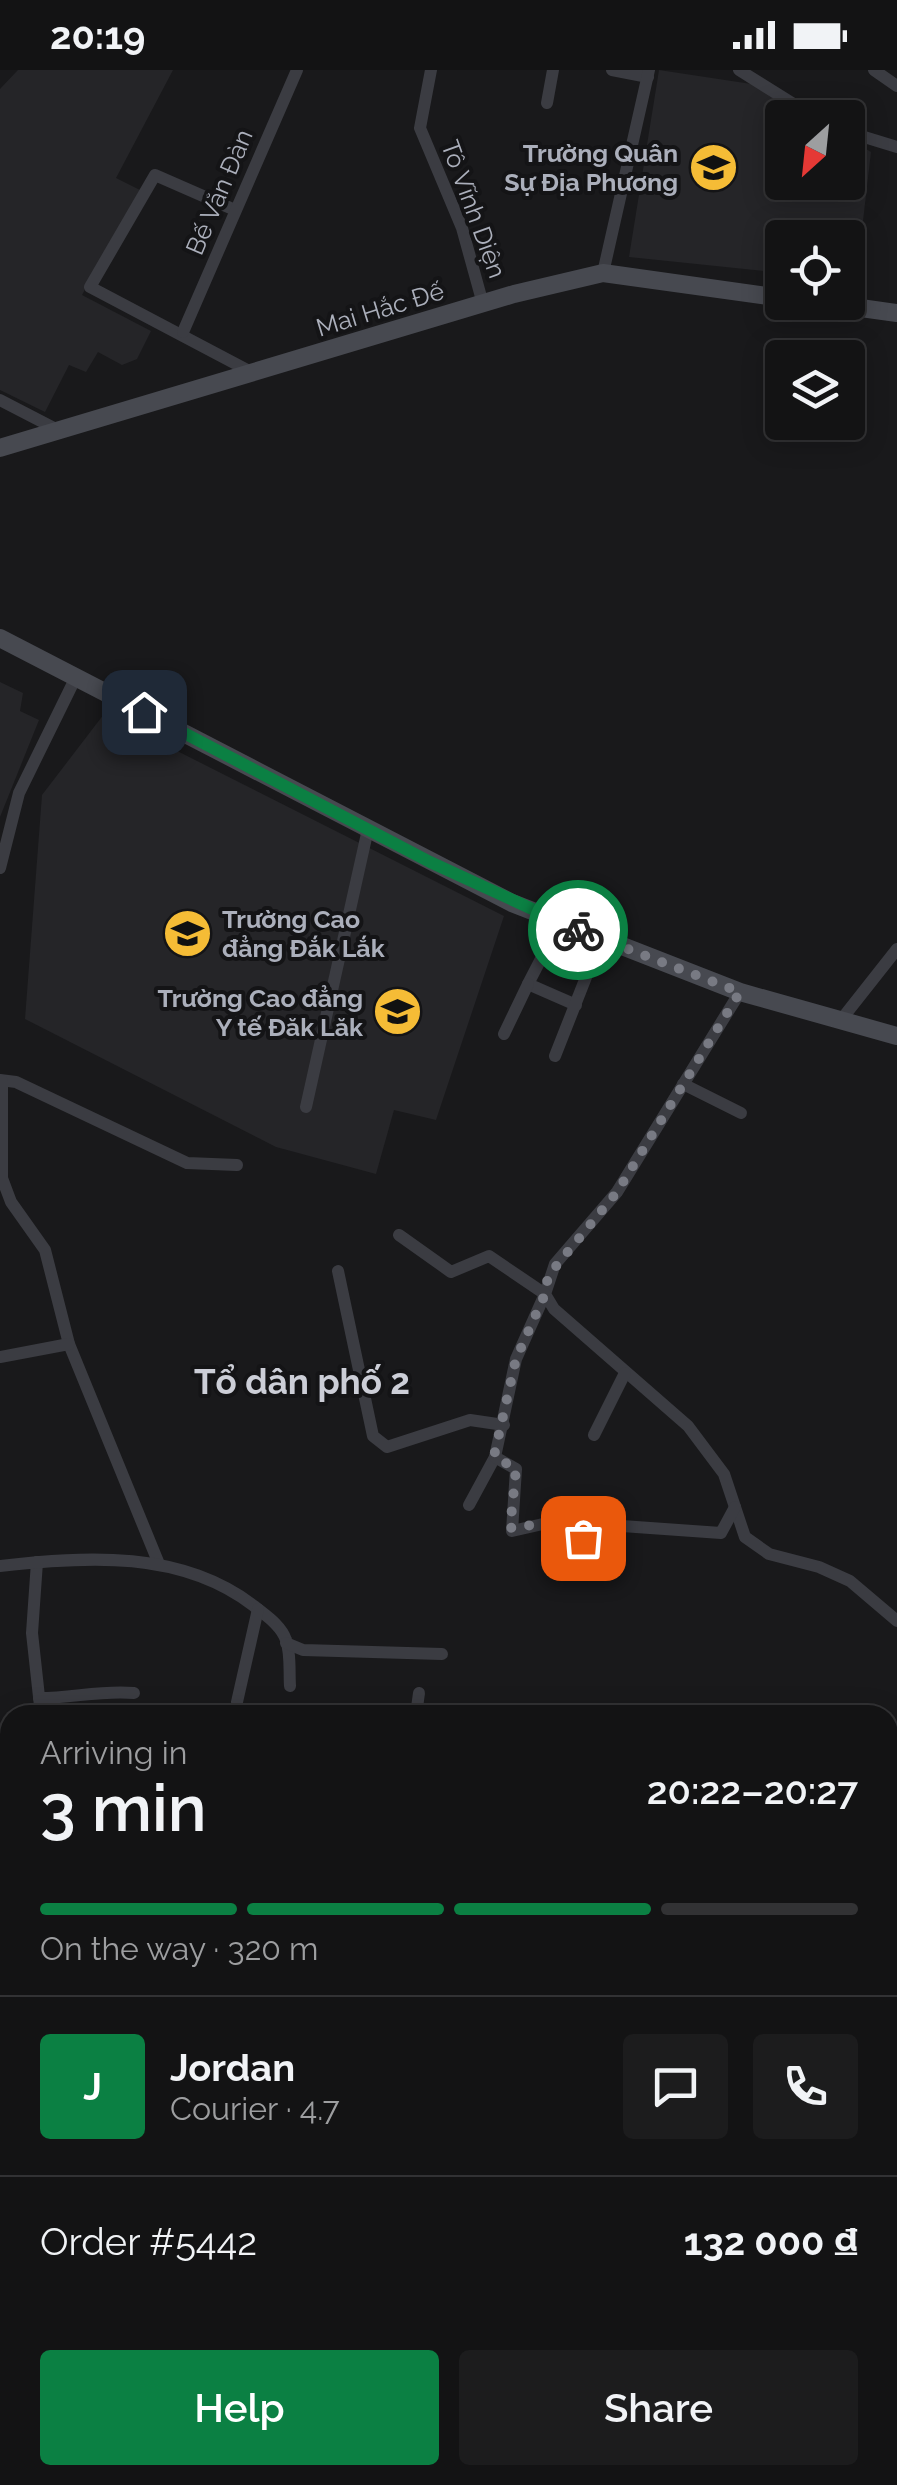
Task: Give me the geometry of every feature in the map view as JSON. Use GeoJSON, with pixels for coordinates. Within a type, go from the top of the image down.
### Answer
{"type":"FeatureCollection","features":[{"type":"Feature","properties":{"kind":"street","name":"Bế Văn Đàn"},"geometry":{"type":"LineString","coordinates":[[184,332],[296,70]]}},
{"type":"Feature","properties":{"kind":"street","name":"Tô Vĩnh Diện"},"geometry":{"type":"LineString","coordinates":[[431,70],[420,128],[462,228],[483,304]]}},
{"type":"Feature","properties":{"kind":"street"},"geometry":{"type":"LineString","coordinates":[[547,103],[553,70]]}},
{"type":"Feature","properties":{"kind":"street"},"geometry":{"type":"LineString","coordinates":[[602,273],[649,74],[612,70]]}},
{"type":"Feature","properties":{"kind":"street"},"geometry":{"type":"LineString","coordinates":[[739,70],[787,100]]}},
{"type":"Feature","properties":{"kind":"street"},"geometry":{"type":"LineString","coordinates":[[874,70],[897,86]]}},
{"type":"Feature","properties":{"kind":"street"},"geometry":{"type":"LineString","coordinates":[[865,137],[897,147]]}},
{"type":"Feature","properties":{"kind":"street"},"geometry":{"type":"LineString","coordinates":[[235,210],[155,175],[90,287],[184,332],[253,373]]}},
{"type":"Feature","properties":{"kind":"street","name":"Mai Hắc Đế"},"geometry":{"type":"LineString","coordinates":[[0,448],[483,304],[602,273],[765,296]]}},
{"type":"Feature","properties":{"kind":"street"},"geometry":{"type":"LineString","coordinates":[[865,309],[897,313]]}},
{"type":"Feature","properties":{"kind":"street"},"geometry":{"type":"LineString","coordinates":[[0,400],[56,430]]}},
{"type":"Feature","properties":{"kind":"street"},"geometry":{"type":"LineString","coordinates":[[0,638],[368,829],[560,922],[740,992],[897,1036]]}},
{"type":"Feature","properties":{"kind":"street"},"geometry":{"type":"LineString","coordinates":[[0,868],[19,793],[76,678]]}},
{"type":"Feature","properties":{"kind":"street"},"geometry":{"type":"LineString","coordinates":[[306,1107],[368,829]]}},
{"type":"Feature","properties":{"kind":"street"},"geometry":{"type":"LineString","coordinates":[[504,1034],[560,922]]}},
{"type":"Feature","properties":{"kind":"street"},"geometry":{"type":"LineString","coordinates":[[555,1056],[601,939]]}},
{"type":"Feature","properties":{"kind":"street"},"geometry":{"type":"LineString","coordinates":[[841,1020],[897,949]]}},
{"type":"Feature","properties":{"kind":"street"},"geometry":{"type":"LineString","coordinates":[[528,984],[576,1005]]}},
{"type":"Feature","properties":{"kind":"street"},"geometry":{"type":"LineString","coordinates":[[469,1506],[494,1456],[516,1359],[555,1264],[617,1192],[740,992]]}},
{"type":"Feature","properties":{"kind":"street"},"geometry":{"type":"LineString","coordinates":[[159,1564],[69,1344],[44,1250],[11,1202],[2,1178],[1,1080],[16,1082],[187,1163],[237,1165]]}},
{"type":"Feature","properties":{"kind":"street"},"geometry":{"type":"LineString","coordinates":[[684,1084],[741,1113]]}},
{"type":"Feature","properties":{"kind":"street"},"geometry":{"type":"LineString","coordinates":[[398,1235],[451,1272],[489,1256],[545,1294],[554,1309],[688,1426],[724,1474],[745,1536],[769,1554],[819,1567],[850,1581],[897,1622]]}},
{"type":"Feature","properties":{"kind":"street"},"geometry":{"type":"LineString","coordinates":[[338,1271],[373,1436],[386,1448],[470,1420],[504,1425]]}},
{"type":"Feature","properties":{"kind":"street"},"geometry":{"type":"LineString","coordinates":[[0,1357],[69,1344]]}},
{"type":"Feature","properties":{"kind":"street"},"geometry":{"type":"LineString","coordinates":[[594,1434],[625,1373]]}},
{"type":"Feature","properties":{"kind":"street"},"geometry":{"type":"LineString","coordinates":[[494,1456],[516,1469],[512,1531],[565,1520],[583,1538],[622,1526],[721,1534],[735,1507]]}},
{"type":"Feature","properties":{"kind":"street"},"geometry":{"type":"LineString","coordinates":[[0,1566],[96,1559],[159,1564],[227,1585],[274,1622],[286,1643],[290,1686]]}},
{"type":"Feature","properties":{"kind":"street"},"geometry":{"type":"LineString","coordinates":[[36,1562],[32,1632],[40,1705]]}},
{"type":"Feature","properties":{"kind":"street"},"geometry":{"type":"LineString","coordinates":[[237,1702],[258,1609]]}},
{"type":"Feature","properties":{"kind":"street"},"geometry":{"type":"LineString","coordinates":[[286,1643],[304,1650],[442,1654]]}},
{"type":"Feature","properties":{"kind":"street"},"geometry":{"type":"LineString","coordinates":[[39,1698],[78,1698],[95,1690],[134,1693]]}},
{"type":"Feature","properties":{"kind":"street"},"geometry":{"type":"LineString","coordinates":[[417,1705],[419,1693]]}},
{"type":"Feature","properties":{"kind":"shaded area"},"geometry":{"type":"Polygon","coordinates":[[[18,70],[173,70],[116,178],[140,190],[82,295],[151,331],[137,359],[122,365],[98,352],[86,372],[69,365],[45,412],[0,390],[0,89],[18,70]]]}},
{"type":"Feature","properties":{"kind":"shaded area","name":"Trường Quân Sự Địa Phương"},"geometry":{"type":"Polygon","coordinates":[[[659,70],[758,85],[783,100],[765,100],[765,200],[865,200],[865,148],[871,152],[863,220],[765,220],[765,271],[629,257],[659,70]]]}},
{"type":"Feature","properties":{"kind":"shaded area"},"geometry":{"type":"Polygon","coordinates":[[[0,682],[23,693],[20,711],[39,720],[0,817],[0,682]]]}},
{"type":"Feature","properties":{"kind":"shaded area","name":"Trường Cao đẳng Đắk Lắk"},"geometry":{"type":"Polygon","coordinates":[[[104,714],[504,916],[436,1120],[394,1110],[376,1174],[276,1147],[25,1019],[42,795],[104,714]]]}},
{"type":"Feature","properties":{"kind":"way so far"},"geometry":{"type":"LineString","coordinates":[[578,930],[740,992],[617,1192],[571,1243],[548,1276],[545,1294],[516,1359],[503,1431],[494,1456],[516,1469],[510,1528],[516,1531],[569,1520],[583,1538]]}},
{"type":"Feature","properties":{"kind":"place","name":"Trường Quân Sự Địa Phương"},"geometry":{"type":"Point","coordinates":[713,167]}},
{"type":"Feature","properties":{"kind":"place","name":"Trường Cao đẳng Đắk Lắk"},"geometry":{"type":"Point","coordinates":[187,933]}},
{"type":"Feature","properties":{"kind":"place","name":"Trường Cao đẳng Y tế Đăk Lăk"},"geometry":{"type":"Point","coordinates":[398,1012]}},
{"type":"Feature","properties":{"kind":"district","name":"Tổ dân phố 2"},"geometry":{"type":"Point","coordinates":[302,1381]}},
{"type":"Feature","properties":{"kind":"route"},"geometry":{"type":"LineString","coordinates":[[144,712],[430,862],[512,903],[578,930]]}}]}
